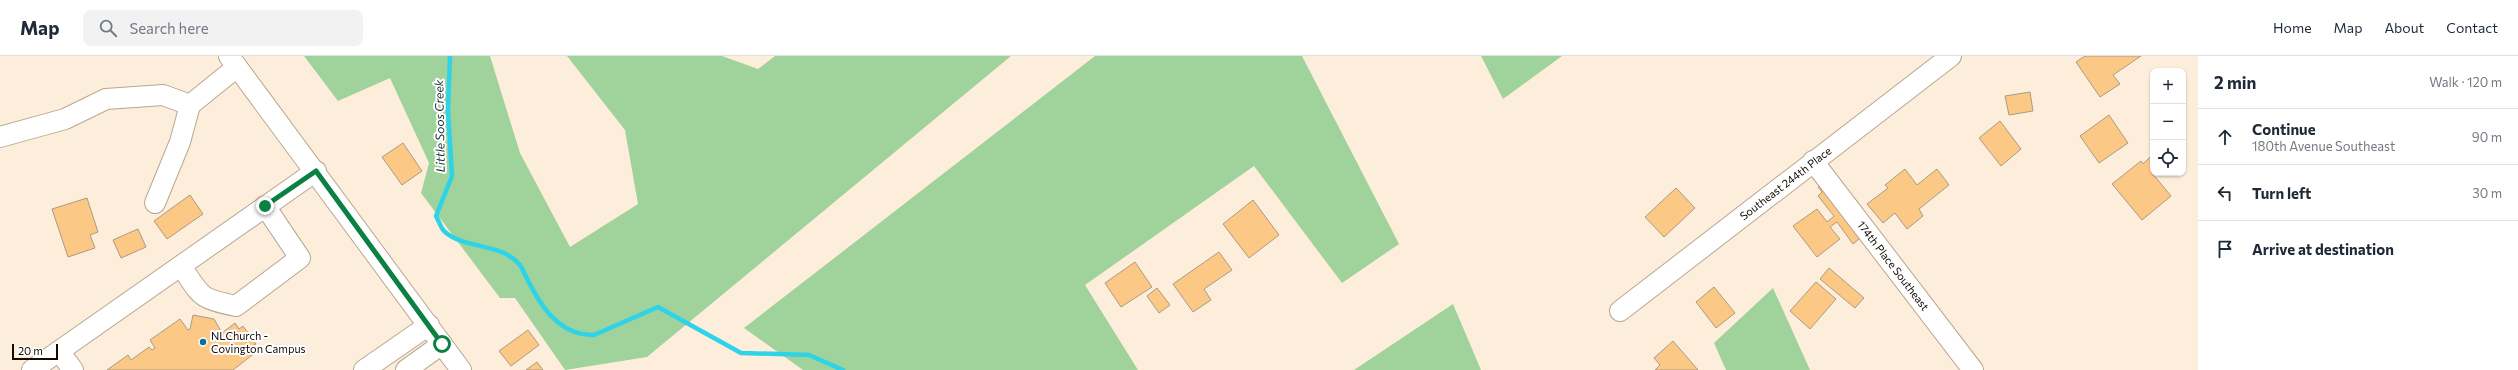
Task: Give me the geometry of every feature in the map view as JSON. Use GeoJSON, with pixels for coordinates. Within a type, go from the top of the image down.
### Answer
{"type":"FeatureCollection","features":[{"type":"Feature","properties":{"kind":"street","name":"Southeast 244th Place"},"geometry":{"type":"LineString","coordinates":[[1620,311],[1951,56]]}},
{"type":"Feature","properties":{"kind":"street"},"geometry":{"type":"LineString","coordinates":[[155,202],[180,142],[190,105],[233,61],[316,171],[461,370]]}},
{"type":"Feature","properties":{"kind":"street"},"geometry":{"type":"LineString","coordinates":[[0,137],[65,119],[106,99],[162,95],[190,105]]}},
{"type":"Feature","properties":{"kind":"street","name":"174th Place Southeast"},"geometry":{"type":"LineString","coordinates":[[1813,161],[1973,370]]}},
{"type":"Feature","properties":{"kind":"street"},"geometry":{"type":"LineString","coordinates":[[32,370],[316,171]]}},
{"type":"Feature","properties":{"kind":"street"},"geometry":{"type":"LineString","coordinates":[[181,266],[201,295],[208,300],[236,306],[300,258],[265,206]]}},
{"type":"Feature","properties":{"kind":"street"},"geometry":{"type":"LineString","coordinates":[[364,370],[429,325]]}},
{"type":"Feature","properties":{"kind":"street"},"geometry":{"type":"LineString","coordinates":[[406,370],[442,344]]}},
{"type":"Feature","properties":{"kind":"street"},"geometry":{"type":"LineString","coordinates":[[59,351],[73,370]]}},
{"type":"Feature","properties":{"kind":"green space"},"geometry":{"type":"Polygon","coordinates":[[[304,56],[490,56],[520,153],[570,247],[638,204],[625,130],[567,56],[722,56],[758,69],[775,56],[1011,56],[647,357],[565,370],[515,298],[500,298],[421,193],[429,163],[390,78],[338,101],[304,56]]]}},
{"type":"Feature","properties":{"kind":"green space"},"geometry":{"type":"Polygon","coordinates":[[[1095,56],[1302,56],[1399,244],[1342,283],[1254,166],[1085,285],[1138,370],[803,370],[744,328],[1095,56]]]}},
{"type":"Feature","properties":{"kind":"green space"},"geometry":{"type":"Polygon","coordinates":[[[1481,56],[1562,56],[1503,99],[1481,56]]]}},
{"type":"Feature","properties":{"kind":"green space"},"geometry":{"type":"Polygon","coordinates":[[[1773,288],[1810,370],[1726,370],[1714,343],[1773,288]]]}},
{"type":"Feature","properties":{"kind":"green space"},"geometry":{"type":"Polygon","coordinates":[[[1453,304],[1481,370],[1354,370],[1453,304]]]}},
{"type":"Feature","properties":{"kind":"building"},"geometry":{"type":"Polygon","coordinates":[[[2085,56],[2141,56],[2113,75],[2120,84],[2100,97],[2076,62],[2085,56]]]}},
{"type":"Feature","properties":{"kind":"building"},"geometry":{"type":"Polygon","coordinates":[[[2030,92],[2033,111],[2009,115],[2005,96],[2030,92]]]}},
{"type":"Feature","properties":{"kind":"building"},"geometry":{"type":"Polygon","coordinates":[[[2109,115],[2128,143],[2099,163],[2080,136],[2109,115]]]}},
{"type":"Feature","properties":{"kind":"building"},"geometry":{"type":"Polygon","coordinates":[[[2000,121],[2021,149],[2001,166],[1979,138],[2000,121]]]}},
{"type":"Feature","properties":{"kind":"building"},"geometry":{"type":"Polygon","coordinates":[[[403,143],[422,171],[402,185],[382,157],[403,143]]]}},
{"type":"Feature","properties":{"kind":"building"},"geometry":{"type":"Polygon","coordinates":[[[2150,157],[2150,176],[2154,176],[2171,196],[2142,220],[2112,184],[2141,161],[2143,164],[2150,157]]]}},
{"type":"Feature","properties":{"kind":"building"},"geometry":{"type":"Polygon","coordinates":[[[1905,169],[1917,185],[1937,169],[1949,185],[1919,209],[1923,216],[1907,229],[1895,213],[1883,223],[1867,204],[1888,188],[1885,185],[1905,169]]]}},
{"type":"Feature","properties":{"kind":"building"},"geometry":{"type":"Polygon","coordinates":[[[1823,184],[1864,235],[1853,244],[1837,222],[1830,227],[1840,239],[1817,257],[1793,226],[1817,209],[1827,222],[1834,216],[1818,196],[1822,192],[1818,187],[1823,184]]]}},
{"type":"Feature","properties":{"kind":"building"},"geometry":{"type":"Polygon","coordinates":[[[1676,188],[1695,208],[1664,237],[1645,217],[1676,188]]]}},
{"type":"Feature","properties":{"kind":"building"},"geometry":{"type":"Polygon","coordinates":[[[190,195],[203,214],[167,239],[154,221],[190,195]]]}},
{"type":"Feature","properties":{"kind":"building"},"geometry":{"type":"Polygon","coordinates":[[[87,198],[98,232],[90,235],[95,248],[68,257],[52,209],[87,198]]]}},
{"type":"Feature","properties":{"kind":"building"},"geometry":{"type":"Polygon","coordinates":[[[1253,200],[1279,235],[1249,258],[1223,224],[1253,200]]]}},
{"type":"Feature","properties":{"kind":"building"},"geometry":{"type":"Polygon","coordinates":[[[138,229],[146,247],[121,258],[113,240],[138,229]]]}},
{"type":"Feature","properties":{"kind":"building"},"geometry":{"type":"Polygon","coordinates":[[[1219,252],[1232,270],[1204,289],[1211,300],[1193,312],[1173,284],[1219,252]]]}},
{"type":"Feature","properties":{"kind":"building"},"geometry":{"type":"Polygon","coordinates":[[[1135,262],[1152,287],[1121,307],[1105,283],[1135,262]]]}},
{"type":"Feature","properties":{"kind":"building"},"geometry":{"type":"Polygon","coordinates":[[[1829,268],[1864,298],[1855,308],[1820,279],[1829,268]]]}},
{"type":"Feature","properties":{"kind":"building"},"geometry":{"type":"Polygon","coordinates":[[[1816,282],[1836,299],[1810,329],[1790,311],[1816,282]]]}},
{"type":"Feature","properties":{"kind":"building"},"geometry":{"type":"Polygon","coordinates":[[[1714,287],[1735,313],[1716,328],[1696,302],[1714,287]]]}},
{"type":"Feature","properties":{"kind":"building"},"geometry":{"type":"Polygon","coordinates":[[[1157,288],[1170,305],[1159,313],[1147,296],[1157,288]]]}},
{"type":"Feature","properties":{"kind":"building","name":"NLChurch - Covington Campus"},"geometry":{"type":"Polygon","coordinates":[[[193,315],[214,319],[222,333],[235,323],[239,329],[243,326],[256,344],[252,346],[256,352],[233,370],[107,370],[128,355],[131,360],[149,347],[152,350],[155,348],[150,340],[180,319],[188,330],[190,329],[193,315]]]}},
{"type":"Feature","properties":{"kind":"building"},"geometry":{"type":"Polygon","coordinates":[[[528,330],[539,345],[511,366],[499,351],[528,330]]]}},
{"type":"Feature","properties":{"kind":"building"},"geometry":{"type":"Polygon","coordinates":[[[1673,341],[1698,370],[1655,370],[1660,365],[1654,358],[1673,341]]]}},
{"type":"Feature","properties":{"kind":"building"},"geometry":{"type":"Polygon","coordinates":[[[537,362],[543,370],[526,370],[537,362]]]}},
{"type":"Feature","properties":{"kind":"waterway","name":"Little Soos Creek"},"geometry":{"type":"LineString","coordinates":[[450,56],[448,111],[452,176],[436,216],[444,231],[453,238],[463,242],[493,249],[512,258],[520,265],[536,296],[548,313],[556,321],[573,331],[594,335],[658,307],[741,353],[809,355],[843,370]]}},
{"type":"Feature","properties":{"kind":"place","name":"NLChurch - Covington Campus"},"geometry":{"type":"Point","coordinates":[203,342]}},
{"type":"Feature","properties":{"kind":"route"},"geometry":{"type":"LineString","coordinates":[[265,206],[316,171],[442,344]]}}]}
